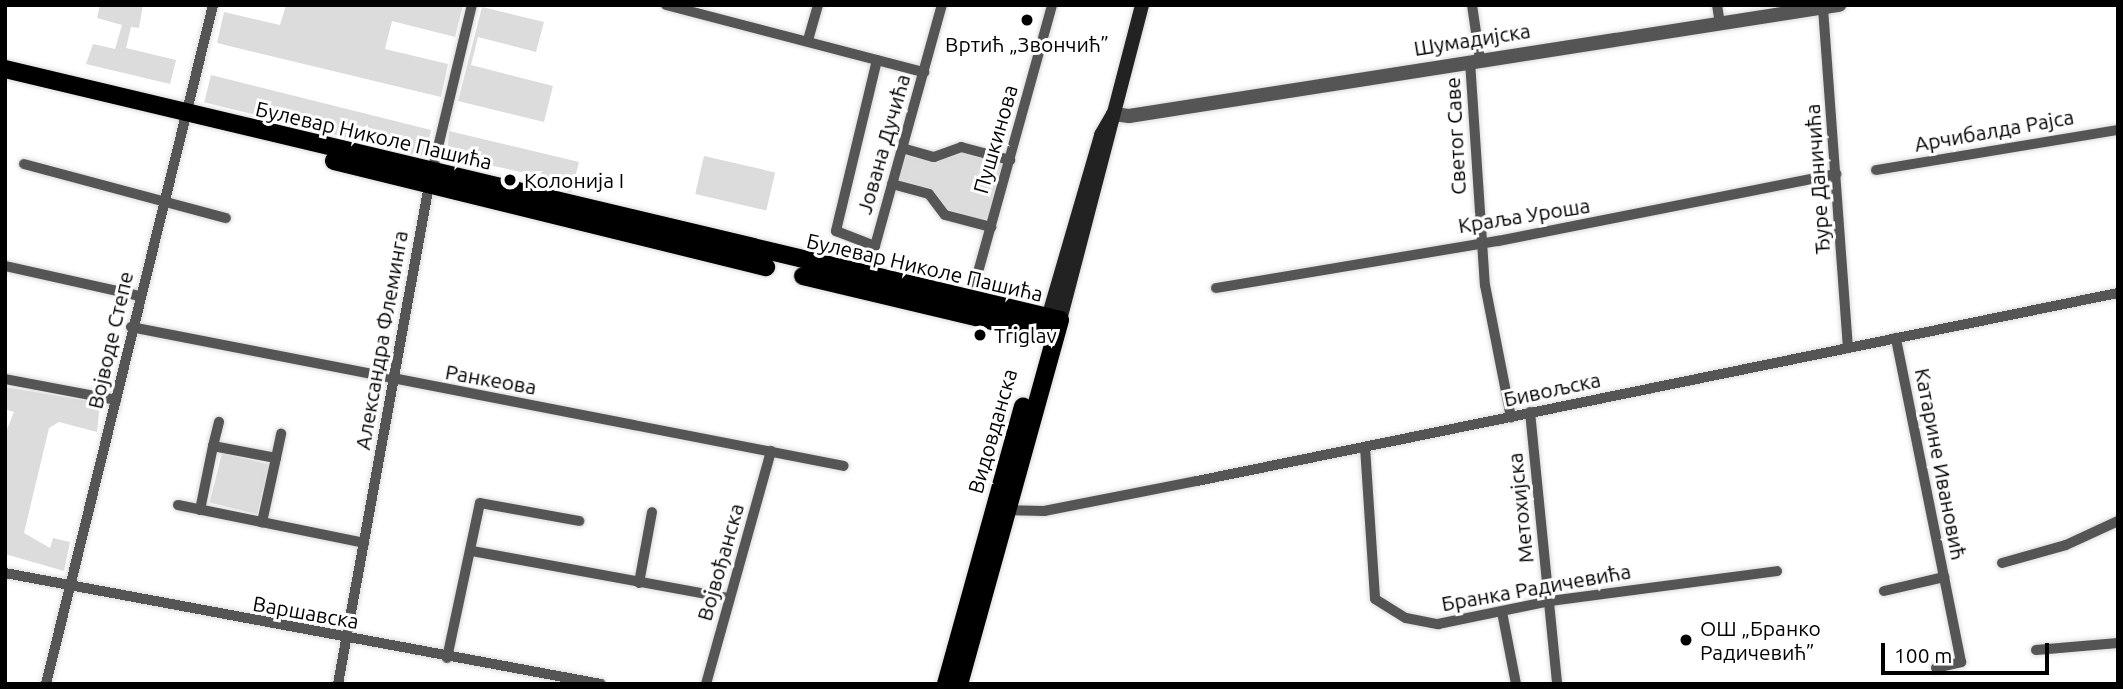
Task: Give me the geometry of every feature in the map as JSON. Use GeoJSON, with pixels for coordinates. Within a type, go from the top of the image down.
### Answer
{"type":"FeatureCollection","features":[{"type":"Feature","properties":{"kind":"main road","name":"Видовданска"},"geometry":{"type":"LineString","coordinates":[[946,684],[1001,509],[1052,327],[1101,135],[1113,114],[1142,5]]}},
{"type":"Feature","properties":{"kind":"main road","name":"Булевар Николе Пашића"},"geometry":{"type":"LineString","coordinates":[[5,69],[185,119]]}},
{"type":"Feature","properties":{"kind":"main road","name":"Булевар Николе Пашића"},"geometry":{"type":"LineString","coordinates":[[5,80],[185,119],[1052,327]]}},
{"type":"Feature","properties":{"kind":"main road","name":"Видовданска"},"geometry":{"type":"LineString","coordinates":[[959,684],[1001,509]]}},
{"type":"Feature","properties":{"kind":"street","name":"Војводе Степе"},"geometry":{"type":"LineString","coordinates":[[46,684],[116,400],[131,327],[213,5]]}},
{"type":"Feature","properties":{"kind":"street","name":"Александра Флеминга"},"geometry":{"type":"LineString","coordinates":[[338,684],[430,178],[472,5]]}},
{"type":"Feature","properties":{"kind":"street"},"geometry":{"type":"LineString","coordinates":[[666,5],[924,72]]}},
{"type":"Feature","properties":{"kind":"street"},"geometry":{"type":"LineString","coordinates":[[808,40],[818,5]]}},
{"type":"Feature","properties":{"kind":"street","name":"Јована Дучића"},"geometry":{"type":"LineString","coordinates":[[877,60],[836,231],[875,246],[942,5]]}},
{"type":"Feature","properties":{"kind":"street","name":"Пушкинова"},"geometry":{"type":"LineString","coordinates":[[975,283],[1052,5]]}},
{"type":"Feature","properties":{"kind":"street","name":"Светог Саве"},"geometry":{"type":"LineString","coordinates":[[1472,5],[1482,240],[1489,321],[1511,417]]}},
{"type":"Feature","properties":{"kind":"street"},"geometry":{"type":"LineString","coordinates":[[1717,5],[1720,23]]}},
{"type":"Feature","properties":{"kind":"street","name":"Шумадијска"},"geometry":{"type":"LineString","coordinates":[[1113,114],[1129,116],[1839,5]]}},
{"type":"Feature","properties":{"kind":"street","name":"Ђуре Даничића"},"geometry":{"type":"LineString","coordinates":[[1823,8],[1848,348]]}},
{"type":"Feature","properties":{"kind":"street","name":"Арчибалда Рајса"},"geometry":{"type":"LineString","coordinates":[[1876,170],[2118,130]]}},
{"type":"Feature","properties":{"kind":"street"},"geometry":{"type":"LineString","coordinates":[[902,148],[934,157],[961,147],[1010,160]]}},
{"type":"Feature","properties":{"kind":"street"},"geometry":{"type":"LineString","coordinates":[[24,164],[226,218]]}},
{"type":"Feature","properties":{"kind":"street","name":"Краља Уроша"},"geometry":{"type":"LineString","coordinates":[[1216,288],[1836,174]]}},
{"type":"Feature","properties":{"kind":"street"},"geometry":{"type":"LineString","coordinates":[[892,184],[929,194],[946,215],[991,228]]}},
{"type":"Feature","properties":{"kind":"street"},"geometry":{"type":"LineString","coordinates":[[5,266],[139,296]]}},
{"type":"Feature","properties":{"kind":"street","name":"Бивољска"},"geometry":{"type":"LineString","coordinates":[[1001,509],[1044,511],[2118,293]]}},
{"type":"Feature","properties":{"kind":"street","name":"Ранкеова"},"geometry":{"type":"LineString","coordinates":[[131,327],[393,381],[844,466]]}},
{"type":"Feature","properties":{"kind":"street","name":"Катарине Ивановић"},"geometry":{"type":"LineString","coordinates":[[1884,591],[1944,578],[1896,338]]}},
{"type":"Feature","properties":{"kind":"street"},"geometry":{"type":"LineString","coordinates":[[5,379],[116,400]]}},
{"type":"Feature","properties":{"kind":"street","name":"Метохијска"},"geometry":{"type":"LineString","coordinates":[[1530,412],[1557,684]]}},
{"type":"Feature","properties":{"kind":"street"},"geometry":{"type":"LineString","coordinates":[[200,510],[219,422]]}},
{"type":"Feature","properties":{"kind":"street"},"geometry":{"type":"LineString","coordinates":[[262,522],[281,434]]}},
{"type":"Feature","properties":{"kind":"street"},"geometry":{"type":"LineString","coordinates":[[213,446],[276,458]]}},
{"type":"Feature","properties":{"kind":"street","name":"Бранка Радичевића"},"geometry":{"type":"LineString","coordinates":[[1365,447],[1371,578],[1379,604],[1429,624],[1550,601],[1777,571]]}},
{"type":"Feature","properties":{"kind":"street","name":"Војвођанска"},"geometry":{"type":"LineString","coordinates":[[706,684],[771,452]]}},
{"type":"Feature","properties":{"kind":"street"},"geometry":{"type":"LineString","coordinates":[[447,658],[480,503],[579,521]]}},
{"type":"Feature","properties":{"kind":"street"},"geometry":{"type":"LineString","coordinates":[[178,505],[364,543]]}},
{"type":"Feature","properties":{"kind":"street"},"geometry":{"type":"LineString","coordinates":[[639,583],[652,512]]}},
{"type":"Feature","properties":{"kind":"street"},"geometry":{"type":"LineString","coordinates":[[2002,562],[2066,545],[2118,521]]}},
{"type":"Feature","properties":{"kind":"street"},"geometry":{"type":"LineString","coordinates":[[471,551],[729,598]]}},
{"type":"Feature","properties":{"kind":"street","name":"Варшавска"},"geometry":{"type":"LineString","coordinates":[[5,573],[70,590],[601,684]]}},
{"type":"Feature","properties":{"kind":"street"},"geometry":{"type":"LineString","coordinates":[[1936,668],[1961,662],[1944,578]]}},
{"type":"Feature","properties":{"kind":"street"},"geometry":{"type":"LineString","coordinates":[[1502,612],[1516,684]]}},
{"type":"Feature","properties":{"kind":"street"},"geometry":{"type":"LineString","coordinates":[[2036,650],[2118,643]]}},
{"type":"Feature","properties":{"kind":"shaded area"},"geometry":{"type":"Polygon","coordinates":[[[100,5],[143,5],[139,28],[131,27],[126,48],[176,60],[170,84],[86,64],[93,44],[115,49],[122,25],[97,18],[100,5]]]}},
{"type":"Feature","properties":{"kind":"shaded area"},"geometry":{"type":"Polygon","coordinates":[[[286,5],[463,5],[455,37],[392,21],[385,49],[448,64],[441,97],[217,43],[224,12],[280,25],[286,5]]]}},
{"type":"Feature","properties":{"kind":"shaded area"},"geometry":{"type":"Polygon","coordinates":[[[482,7],[544,22],[536,52],[478,37],[471,65],[553,86],[544,122],[458,101],[482,7]]]}},
{"type":"Feature","properties":{"kind":"shaded area"},"geometry":{"type":"Polygon","coordinates":[[[211,75],[431,130],[424,157],[204,102],[211,75]]]}},
{"type":"Feature","properties":{"kind":"shaded area"},"geometry":{"type":"Polygon","coordinates":[[[449,131],[579,162],[571,193],[535,175],[447,156],[449,131]]]}},
{"type":"Feature","properties":{"kind":"shaded area"},"geometry":{"type":"Polygon","coordinates":[[[961,147],[1010,160],[991,227],[945,215],[929,194],[892,184],[902,148],[934,157],[961,147]]]}},
{"type":"Feature","properties":{"kind":"shaded area"},"geometry":{"type":"Polygon","coordinates":[[[704,156],[775,172],[766,210],[695,194],[704,156]]]}},
{"type":"Feature","properties":{"kind":"shaded area"},"geometry":{"type":"Polygon","coordinates":[[[5,387],[100,403],[97,432],[59,422],[49,428],[24,533],[50,548],[53,538],[70,542],[64,571],[5,554],[5,434],[14,412],[5,409],[5,387]]]}},
{"type":"Feature","properties":{"kind":"shaded area"},"geometry":{"type":"Polygon","coordinates":[[[222,453],[270,465],[257,514],[210,502],[222,453]]]}},
{"type":"Feature","properties":{"kind":"place","name":"Вртић „Звончић”"},"geometry":{"type":"Point","coordinates":[1027,20]}},
{"type":"Feature","properties":{"kind":"place","name":"Колонија I"},"geometry":{"type":"Point","coordinates":[510,180]}},
{"type":"Feature","properties":{"kind":"place","name":"Triglav"},"geometry":{"type":"Point","coordinates":[980,335]}},
{"type":"Feature","properties":{"kind":"place","name":"ОШ „Бранко Радичевић”"},"geometry":{"type":"Point","coordinates":[1686,640]}}]}
